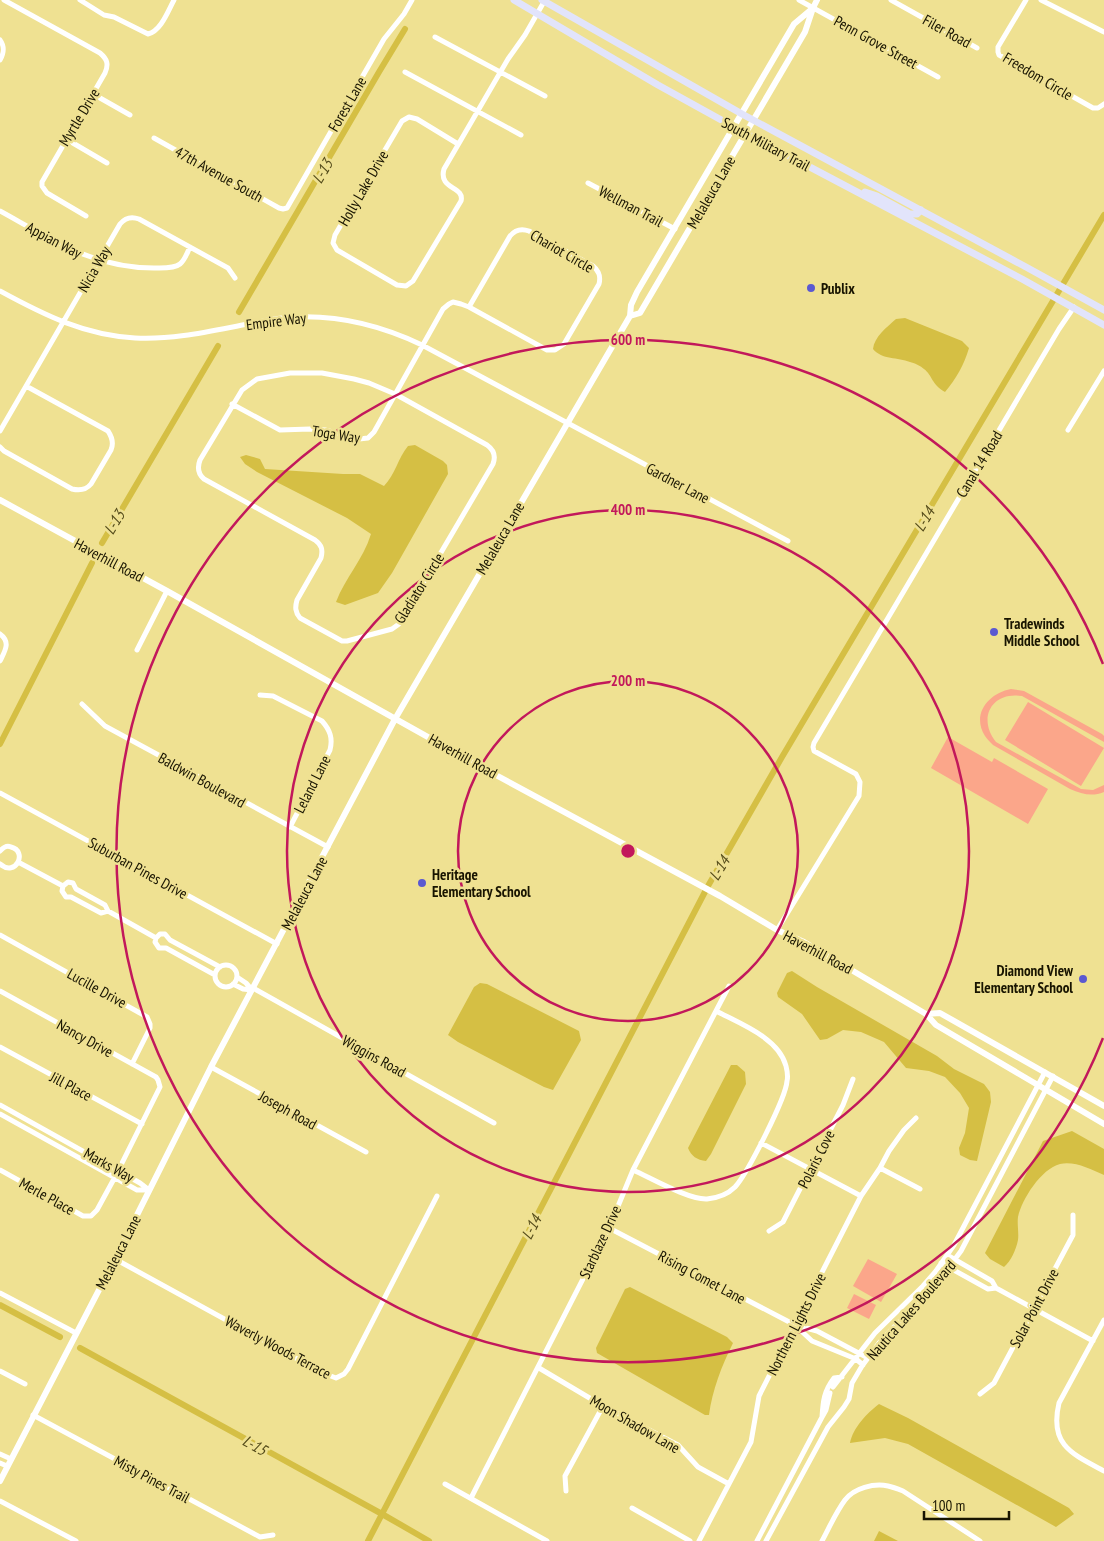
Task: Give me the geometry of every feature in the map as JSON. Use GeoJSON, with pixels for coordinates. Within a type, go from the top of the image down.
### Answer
{"type":"FeatureCollection","features":[{"type":"Feature","properties":{"kind":"main road","name":"South Military Trail"},"geometry":{"type":"LineString","coordinates":[[514,0],[658,85],[734,127],[1041,289],[1104,325]]}},
{"type":"Feature","properties":{"kind":"main road","name":"South Military Trail"},"geometry":{"type":"LineString","coordinates":[[544,0],[742,114],[1104,310]]}},
{"type":"Feature","properties":{"kind":"main road"},"geometry":{"type":"LineString","coordinates":[[848,187],[877,196],[910,214],[917,214],[921,210]]}},
{"type":"Feature","properties":{"kind":"main road"},"geometry":{"type":"LineString","coordinates":[[925,228],[944,223]]}},
{"type":"Feature","properties":{"kind":"street","name":"Myrtle Drive"},"geometry":{"type":"LineString","coordinates":[[4,0],[100,53],[106,60],[107,69],[42,182],[44,190],[86,216]]}},
{"type":"Feature","properties":{"kind":"street"},"geometry":{"type":"LineString","coordinates":[[80,0],[104,15],[114,17],[148,34],[154,32],[158,27],[174,0]]}},
{"type":"Feature","properties":{"kind":"street","name":"Forest Lane"},"geometry":{"type":"LineString","coordinates":[[283,209],[287,208],[384,39],[404,14],[412,0]]}},
{"type":"Feature","properties":{"kind":"street","name":"Holly Lake Drive"},"geometry":{"type":"LineString","coordinates":[[458,144],[417,119],[409,117],[402,121],[335,235],[333,243],[337,250],[397,285],[406,286],[410,284],[461,201],[461,194],[444,182],[442,174],[444,169],[511,55],[526,35],[544,0]]}},
{"type":"Feature","properties":{"kind":"street","name":"Penn Grove Street"},"geometry":{"type":"LineString","coordinates":[[799,0],[938,76]]}},
{"type":"Feature","properties":{"kind":"street","name":"Melaleuca Lane"},"geometry":{"type":"LineString","coordinates":[[630,316],[640,313],[805,32],[817,0]]}},
{"type":"Feature","properties":{"kind":"street","name":"Filer Road"},"geometry":{"type":"LineString","coordinates":[[891,0],[977,48]]}},
{"type":"Feature","properties":{"kind":"street","name":"Freedom Circle"},"geometry":{"type":"LineString","coordinates":[[1026,0],[998,46],[999,55],[1093,108],[1098,108],[1104,104]]}},
{"type":"Feature","properties":{"kind":"street"},"geometry":{"type":"LineString","coordinates":[[1041,0],[1104,32]]}},
{"type":"Feature","properties":{"kind":"street","name":"Melaleuca Lane"},"geometry":{"type":"LineString","coordinates":[[0,1481],[211,1067],[396,719],[630,316],[631,305],[794,24],[813,8]]}},
{"type":"Feature","properties":{"kind":"street"},"geometry":{"type":"LineString","coordinates":[[435,37],[545,96]]}},
{"type":"Feature","properties":{"kind":"street"},"geometry":{"type":"LineString","coordinates":[[0,40],[4,52],[0,60]]}},
{"type":"Feature","properties":{"kind":"street"},"geometry":{"type":"LineString","coordinates":[[405,72],[521,135]]}},
{"type":"Feature","properties":{"kind":"street"},"geometry":{"type":"LineString","coordinates":[[92,94],[130,115]]}},
{"type":"Feature","properties":{"kind":"street","name":"47th Avenue South"},"geometry":{"type":"LineString","coordinates":[[154,138],[283,209]]}},
{"type":"Feature","properties":{"kind":"street"},"geometry":{"type":"LineString","coordinates":[[66,139],[107,163]]}},
{"type":"Feature","properties":{"kind":"street","name":"Wellman Trail"},"geometry":{"type":"LineString","coordinates":[[588,183],[674,229]]}},
{"type":"Feature","properties":{"kind":"street","name":"Appian Way"},"geometry":{"type":"LineString","coordinates":[[0,211],[72,251],[116,265],[139,268],[173,267],[181,263],[190,247]]}},
{"type":"Feature","properties":{"kind":"street","name":"Nicia Way"},"geometry":{"type":"LineString","coordinates":[[0,431],[120,224],[126,219],[138,219],[190,247],[228,268],[235,278]]}},
{"type":"Feature","properties":{"kind":"street","name":"Chariot Circle"},"geometry":{"type":"LineString","coordinates":[[422,345],[445,306],[457,302],[468,308],[547,350],[555,350],[564,344],[599,284],[599,272],[593,266],[529,230],[520,229],[510,236],[468,308]]}},
{"type":"Feature","properties":{"kind":"street","name":"Empire Way"},"geometry":{"type":"LineString","coordinates":[[0,291],[38,312],[63,323],[107,335],[152,338],[191,335],[280,318],[317,317],[371,325],[401,335],[422,345],[568,424]]}},
{"type":"Feature","properties":{"kind":"street","name":"Canal 14 Road"},"geometry":{"type":"LineString","coordinates":[[777,930],[859,796],[860,782],[856,774],[814,751],[814,744],[1059,329],[1074,307]]}},
{"type":"Feature","properties":{"kind":"street","name":"Toga Way"},"geometry":{"type":"LineString","coordinates":[[232,404],[280,430],[325,430],[364,439],[368,438],[374,432],[422,345]]}},
{"type":"Feature","properties":{"kind":"street"},"geometry":{"type":"LineString","coordinates":[[1068,430],[1104,371]]}},
{"type":"Feature","properties":{"kind":"street","name":"Gladiator Circle"},"geometry":{"type":"LineString","coordinates":[[306,372],[338,375],[369,383],[395,394],[487,445],[493,451],[494,460],[399,624],[392,629],[347,641],[338,639],[300,618],[295,607],[297,600],[321,558],[322,550],[318,542],[204,479],[199,472],[198,464],[232,404],[242,390],[253,381],[261,378],[306,372]]}},
{"type":"Feature","properties":{"kind":"street"},"geometry":{"type":"LineString","coordinates":[[0,447],[72,488],[80,490],[91,484],[111,450],[112,438],[108,431],[26,386]]}},
{"type":"Feature","properties":{"kind":"street","name":"Gardner Lane"},"geometry":{"type":"LineString","coordinates":[[568,424],[788,541]]}},
{"type":"Feature","properties":{"kind":"street","name":"Haverhill Road"},"geometry":{"type":"LineString","coordinates":[[0,500],[720,896],[777,930],[804,942],[926,1014],[936,1026],[1104,1124]]}},
{"type":"Feature","properties":{"kind":"street"},"geometry":{"type":"LineString","coordinates":[[137,650],[167,591]]}},
{"type":"Feature","properties":{"kind":"street"},"geometry":{"type":"LineString","coordinates":[[0,634],[7,642],[6,650],[0,661]]}},
{"type":"Feature","properties":{"kind":"street","name":"Leland Lane"},"geometry":{"type":"LineString","coordinates":[[260,695],[273,696],[322,721],[328,727],[331,734],[330,750],[290,827]]}},
{"type":"Feature","properties":{"kind":"street","name":"Baldwin Boulevard"},"geometry":{"type":"LineString","coordinates":[[82,704],[105,726],[328,847]]}},
{"type":"Feature","properties":{"kind":"street","name":"Suburban Pines Drive"},"geometry":{"type":"LineString","coordinates":[[0,793],[277,944]]}},
{"type":"Feature","properties":{"kind":"street"},"geometry":{"type":"LineString","coordinates":[[0,851],[7,846],[14,847],[19,856],[16,865],[9,868],[5,868],[0,864]]}},
{"type":"Feature","properties":{"kind":"street"},"geometry":{"type":"LineString","coordinates":[[18,862],[62,886]]}},
{"type":"Feature","properties":{"kind":"street"},"geometry":{"type":"LineString","coordinates":[[62,886],[68,882],[73,884],[76,889],[105,905],[108,911],[156,938]]}},
{"type":"Feature","properties":{"kind":"street"},"geometry":{"type":"LineString","coordinates":[[62,886],[62,891],[66,897],[71,897],[101,913],[108,911]]}},
{"type":"Feature","properties":{"kind":"street"},"geometry":{"type":"LineString","coordinates":[[220,967],[170,940],[165,934],[160,934],[156,938],[156,945],[159,948],[166,948],[215,975],[220,985],[227,987],[233,984],[237,977]]}},
{"type":"Feature","properties":{"kind":"street","name":"Lucille Drive"},"geometry":{"type":"LineString","coordinates":[[0,935],[147,1017],[150,1028],[132,1064]]}},
{"type":"Feature","properties":{"kind":"street"},"geometry":{"type":"LineString","coordinates":[[215,975],[220,967],[230,966],[235,970],[237,977],[253,989]]}},
{"type":"Feature","properties":{"kind":"street"},"geometry":{"type":"LineString","coordinates":[[233,984],[243,989],[253,989]]}},
{"type":"Feature","properties":{"kind":"street","name":"Starblaze Drive"},"geometry":{"type":"LineString","coordinates":[[471,1498],[609,1228],[633,1170],[729,986]]}},
{"type":"Feature","properties":{"kind":"street","name":"Wiggins Road"},"geometry":{"type":"LineString","coordinates":[[253,989],[494,1123]]}},
{"type":"Feature","properties":{"kind":"street","name":"Nancy Drive"},"geometry":{"type":"LineString","coordinates":[[0,992],[156,1077],[160,1084],[159,1091],[142,1124]]}},
{"type":"Feature","properties":{"kind":"street"},"geometry":{"type":"LineString","coordinates":[[633,1170],[691,1196],[706,1199],[721,1196],[734,1187],[761,1144],[783,1097],[787,1082],[786,1065],[779,1051],[768,1039],[716,1011]]}},
{"type":"Feature","properties":{"kind":"street","name":"Haverhill Road"},"geometry":{"type":"LineString","coordinates":[[926,1014],[940,1013],[1104,1106]]}},
{"type":"Feature","properties":{"kind":"street","name":"Jill Place"},"geometry":{"type":"LineString","coordinates":[[0,1047],[142,1124]]}},
{"type":"Feature","properties":{"kind":"street","name":"Joseph Road"},"geometry":{"type":"LineString","coordinates":[[211,1067],[366,1152]]}},
{"type":"Feature","properties":{"kind":"street","name":"Nautica Lakes Boulevard"},"geometry":{"type":"LineString","coordinates":[[833,1387],[856,1360],[875,1333],[923,1286],[941,1264],[964,1227],[1045,1072]]}},
{"type":"Feature","properties":{"kind":"street","name":"Nautica Lakes Boulevard"},"geometry":{"type":"LineString","coordinates":[[768,1540],[828,1427],[844,1407],[852,1383],[863,1365],[892,1329],[935,1286],[955,1260],[972,1232],[1053,1076]]}},
{"type":"Feature","properties":{"kind":"street","name":"Polaris Cove"},"geometry":{"type":"LineString","coordinates":[[768,1231],[783,1222],[843,1105],[853,1079]]}},
{"type":"Feature","properties":{"kind":"street","name":"Marks Way"},"geometry":{"type":"LineString","coordinates":[[0,1105],[119,1170],[149,1190]]}},
{"type":"Feature","properties":{"kind":"street","name":"Marks Way"},"geometry":{"type":"LineString","coordinates":[[0,1114],[137,1190],[149,1190]]}},
{"type":"Feature","properties":{"kind":"street","name":"Northern Lights Drive"},"geometry":{"type":"LineString","coordinates":[[699,1541],[751,1442],[759,1396],[795,1325],[862,1196],[889,1151],[904,1130],[916,1118]]}},
{"type":"Feature","properties":{"kind":"street"},"geometry":{"type":"LineString","coordinates":[[115,1177],[142,1124]]}},
{"type":"Feature","properties":{"kind":"street"},"geometry":{"type":"LineString","coordinates":[[43,1138],[47,1131]]}},
{"type":"Feature","properties":{"kind":"street"},"geometry":{"type":"LineString","coordinates":[[761,1144],[862,1196]]}},
{"type":"Feature","properties":{"kind":"street"},"geometry":{"type":"LineString","coordinates":[[880,1168],[920,1189]]}},
{"type":"Feature","properties":{"kind":"street","name":"Merle Place"},"geometry":{"type":"LineString","coordinates":[[0,1170],[83,1216],[94,1214],[115,1177]]}},
{"type":"Feature","properties":{"kind":"street","name":"Waverly Woods Terrace"},"geometry":{"type":"LineString","coordinates":[[114,1259],[323,1373],[336,1378],[344,1374],[348,1369],[437,1196]]}},
{"type":"Feature","properties":{"kind":"street","name":"Solar Point Drive"},"geometry":{"type":"LineString","coordinates":[[980,1394],[994,1383],[1073,1235],[1073,1215]]}},
{"type":"Feature","properties":{"kind":"street","name":"Rising Comet Lane"},"geometry":{"type":"LineString","coordinates":[[609,1228],[795,1325],[817,1331],[868,1358]]}},
{"type":"Feature","properties":{"kind":"street"},"geometry":{"type":"LineString","coordinates":[[947,1255],[992,1281],[996,1288],[1093,1341]]}},
{"type":"Feature","properties":{"kind":"street"},"geometry":{"type":"LineString","coordinates":[[941,1264],[988,1289],[996,1288]]}},
{"type":"Feature","properties":{"kind":"street"},"geometry":{"type":"LineString","coordinates":[[0,1293],[76,1333]]}},
{"type":"Feature","properties":{"kind":"street"},"geometry":{"type":"LineString","coordinates":[[1104,1320],[1059,1403],[1056,1417],[1057,1430],[1063,1443],[1072,1453],[1104,1471]]}},
{"type":"Feature","properties":{"kind":"street","name":"Rising Comet Lane"},"geometry":{"type":"LineString","coordinates":[[795,1325],[812,1341],[856,1360],[863,1365]]}},
{"type":"Feature","properties":{"kind":"street","name":"Moon Shadow Lane"},"geometry":{"type":"LineString","coordinates":[[538,1368],[603,1406],[678,1445],[698,1468],[729,1484]]}},
{"type":"Feature","properties":{"kind":"street"},"geometry":{"type":"LineString","coordinates":[[0,1371],[25,1384]]}},
{"type":"Feature","properties":{"kind":"street","name":"Nautica Lakes Boulevard"},"geometry":{"type":"LineString","coordinates":[[821,1420],[827,1387],[834,1378],[842,1377]]}},
{"type":"Feature","properties":{"kind":"street","name":"Nautica Lakes Boulevard"},"geometry":{"type":"LineString","coordinates":[[758,1538],[826,1410],[830,1393]]}},
{"type":"Feature","properties":{"kind":"street"},"geometry":{"type":"LineString","coordinates":[[566,1491],[565,1476],[603,1406]]}},
{"type":"Feature","properties":{"kind":"street","name":"Misty Pines Trail"},"geometry":{"type":"LineString","coordinates":[[33,1415],[260,1537],[273,1536]]}},
{"type":"Feature","properties":{"kind":"street"},"geometry":{"type":"LineString","coordinates":[[0,1454],[11,1460]]}},
{"type":"Feature","properties":{"kind":"street"},"geometry":{"type":"LineString","coordinates":[[0,1463],[7,1466]]}},
{"type":"Feature","properties":{"kind":"street"},"geometry":{"type":"LineString","coordinates":[[445,1484],[547,1541]]}},
{"type":"Feature","properties":{"kind":"street"},"geometry":{"type":"LineString","coordinates":[[822,1541],[846,1498],[868,1486],[878,1485],[889,1486],[903,1491],[980,1541]]}},
{"type":"Feature","properties":{"kind":"street"},"geometry":{"type":"LineString","coordinates":[[0,1501],[76,1541]]}},
{"type":"Feature","properties":{"kind":"street"},"geometry":{"type":"LineString","coordinates":[[632,1508],[690,1541]]}},
{"type":"Feature","properties":{"kind":"street"},"geometry":{"type":"LineString","coordinates":[[758,1538],[768,1540]]}},
{"type":"Feature","properties":{"kind":"shaded area"},"geometry":{"type":"Polygon","coordinates":[[[905,318],[962,341],[969,348],[959,372],[945,392],[937,386],[921,367],[905,360],[881,355],[873,349],[878,336],[885,329],[896,319],[905,318]]]}},
{"type":"Feature","properties":{"kind":"shaded area"},"geometry":{"type":"Polygon","coordinates":[[[415,445],[443,461],[447,465],[448,474],[392,573],[378,593],[345,605],[336,602],[371,534],[347,518],[257,472],[245,464],[240,457],[246,455],[260,459],[265,469],[360,474],[384,486],[408,446],[415,445]]]}},
{"type":"Feature","properties":{"kind":"shaded area"},"geometry":{"type":"Polygon","coordinates":[[[1011,689],[1024,691],[1102,734],[1104,742],[1022,696],[1011,696],[996,702],[988,716],[990,733],[996,742],[1081,789],[1093,790],[1104,785],[1104,792],[1087,794],[1070,789],[989,741],[981,728],[981,713],[989,700],[1003,691],[1011,689]]]}},
{"type":"Feature","properties":{"kind":"shaded area"},"geometry":{"type":"Polygon","coordinates":[[[1028,702],[1104,748],[1081,786],[1005,740],[1028,702]]]}},
{"type":"Feature","properties":{"kind":"shaded area"},"geometry":{"type":"Polygon","coordinates":[[[948,737],[992,762],[994,758],[1048,789],[1028,824],[931,768],[948,737]]]}},
{"type":"Feature","properties":{"kind":"shaded area"},"geometry":{"type":"Polygon","coordinates":[[[792,971],[937,1056],[954,1069],[984,1084],[990,1092],[991,1102],[977,1161],[960,1155],[959,1148],[965,1133],[969,1108],[960,1093],[945,1077],[929,1071],[906,1068],[884,1042],[861,1032],[843,1030],[827,1039],[820,1040],[802,1014],[778,997],[777,993],[787,973],[792,971]]]}},
{"type":"Feature","properties":{"kind":"shaded area"},"geometry":{"type":"Polygon","coordinates":[[[480,983],[487,984],[579,1031],[581,1040],[553,1090],[458,1042],[448,1035],[474,987],[480,983]]]}},
{"type":"Feature","properties":{"kind":"shaded area"},"geometry":{"type":"Polygon","coordinates":[[[731,1065],[737,1065],[745,1072],[746,1084],[711,1154],[706,1161],[700,1160],[688,1148],[731,1065]]]}},
{"type":"Feature","properties":{"kind":"shaded area"},"geometry":{"type":"Polygon","coordinates":[[[1072,1131],[1104,1149],[1104,1175],[1082,1166],[1066,1163],[1053,1167],[1039,1178],[1020,1210],[1017,1244],[1015,1251],[1004,1267],[990,1259],[985,1253],[1043,1141],[1072,1131]]]}},
{"type":"Feature","properties":{"kind":"shaded area"},"geometry":{"type":"Polygon","coordinates":[[[868,1259],[897,1274],[881,1302],[853,1286],[868,1259]]]}},
{"type":"Feature","properties":{"kind":"shaded area"},"geometry":{"type":"Polygon","coordinates":[[[630,1287],[727,1337],[733,1343],[718,1378],[709,1415],[705,1415],[597,1353],[596,1348],[625,1289],[630,1287]]]}},
{"type":"Feature","properties":{"kind":"shaded area"},"geometry":{"type":"Polygon","coordinates":[[[854,1294],[876,1305],[869,1319],[847,1308],[854,1294]]]}},
{"type":"Feature","properties":{"kind":"shaded area"},"geometry":{"type":"Polygon","coordinates":[[[879,1404],[908,1418],[1069,1508],[1074,1514],[1056,1527],[908,1444],[885,1438],[850,1443],[861,1421],[879,1404]]]}},
{"type":"Feature","properties":{"kind":"shaded area"},"geometry":{"type":"Polygon","coordinates":[[[879,1531],[898,1541],[874,1541],[879,1531]]]}},
{"type":"Feature","properties":{"kind":"waterway","name":"L-13"},"geometry":{"type":"LineString","coordinates":[[239,312],[405,29]]}},
{"type":"Feature","properties":{"kind":"waterway","name":"L-14"},"geometry":{"type":"LineString","coordinates":[[368,1541],[708,886],[782,757],[1104,215]]}},
{"type":"Feature","properties":{"kind":"waterway","name":"L-13"},"geometry":{"type":"LineString","coordinates":[[102,543],[218,346]]}},
{"type":"Feature","properties":{"kind":"waterway","name":"L-13"},"geometry":{"type":"LineString","coordinates":[[0,744],[92,563]]}},
{"type":"Feature","properties":{"kind":"waterway","name":"L-15"},"geometry":{"type":"LineString","coordinates":[[0,1305],[60,1337]]}},
{"type":"Feature","properties":{"kind":"waterway","name":"L-15"},"geometry":{"type":"LineString","coordinates":[[80,1348],[429,1541]]}},
{"type":"Feature","properties":{"kind":"place","name":"Publix"},"geometry":{"type":"Point","coordinates":[811,288]}},
{"type":"Feature","properties":{"kind":"place","name":"Tradewinds Middle School"},"geometry":{"type":"Point","coordinates":[994,632]}},
{"type":"Feature","properties":{"kind":"place","name":"Heritage Elementary School"},"geometry":{"type":"Point","coordinates":[422,883]}},
{"type":"Feature","properties":{"kind":"place","name":"Diamond View Elementary School"},"geometry":{"type":"Point","coordinates":[1083,979]}}]}
